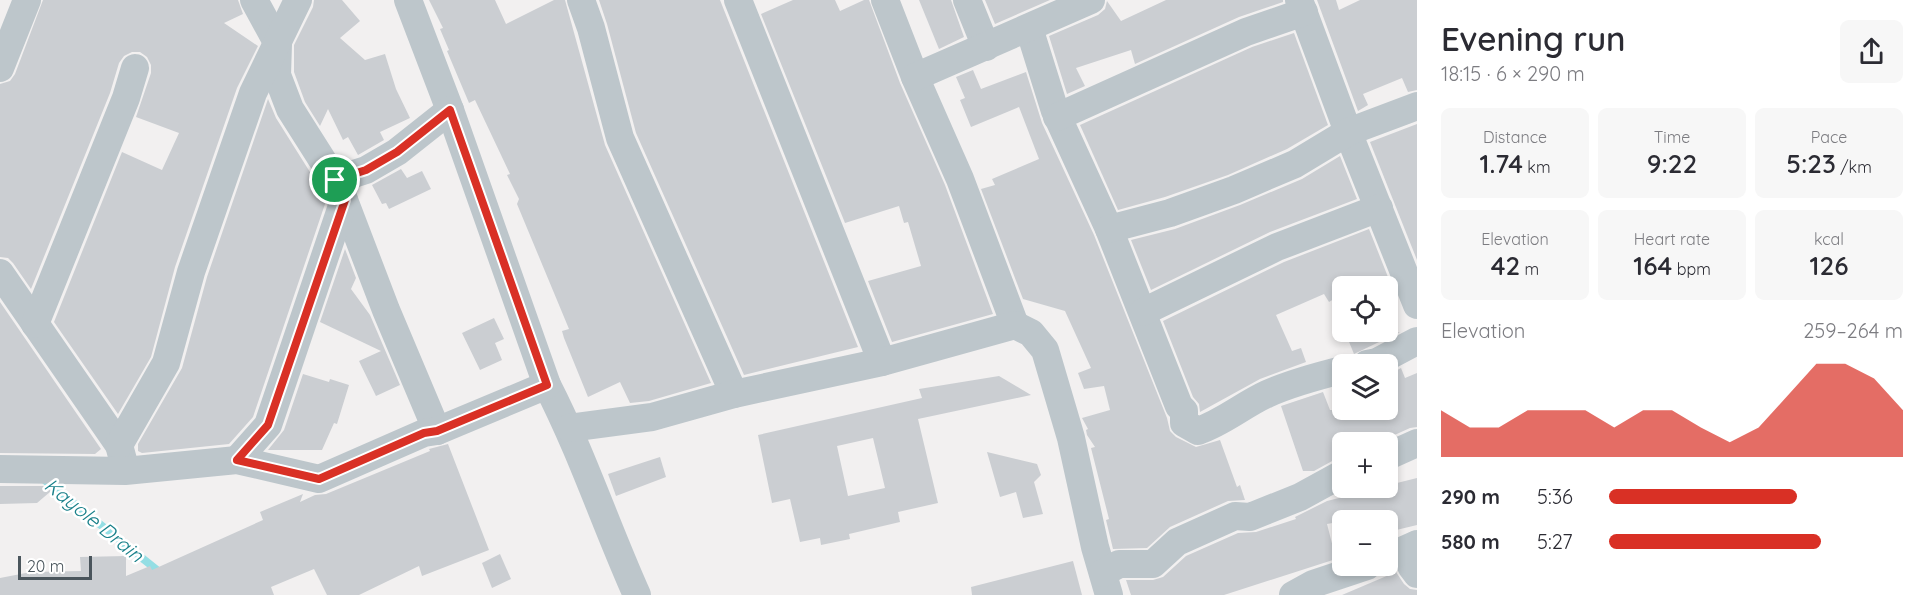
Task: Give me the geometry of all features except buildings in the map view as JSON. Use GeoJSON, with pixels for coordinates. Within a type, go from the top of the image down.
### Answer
{"type":"FeatureCollection","features":[{"type":"Feature","properties":{"kind":"street"},"geometry":{"type":"LineString","coordinates":[[0,68],[27,0]]}},
{"type":"Feature","properties":{"kind":"street"},"geometry":{"type":"LineString","coordinates":[[254,0],[278,44],[277,75],[290,109],[340,190],[386,310],[437,431]]}},
{"type":"Feature","properties":{"kind":"street"},"geometry":{"type":"LineString","coordinates":[[122,458],[166,363],[191,272],[249,104],[298,0]]}},
{"type":"Feature","properties":{"kind":"street"},"geometry":{"type":"LineString","coordinates":[[408,0],[450,110],[547,385],[569,428],[637,595]]}},
{"type":"Feature","properties":{"kind":"street"},"geometry":{"type":"LineString","coordinates":[[581,0],[591,28],[620,138],[734,394]]}},
{"type":"Feature","properties":{"kind":"street"},"geometry":{"type":"LineString","coordinates":[[738,0],[882,362]]}},
{"type":"Feature","properties":{"kind":"street"},"geometry":{"type":"LineString","coordinates":[[885,0],[915,78],[960,179],[1015,325]]}},
{"type":"Feature","properties":{"kind":"street"},"geometry":{"type":"LineString","coordinates":[[967,0],[986,47]]}},
{"type":"Feature","properties":{"kind":"street"},"geometry":{"type":"LineString","coordinates":[[915,78],[1091,0]]}},
{"type":"Feature","properties":{"kind":"street"},"geometry":{"type":"LineString","coordinates":[[1058,117],[1301,6],[1417,305]]}},
{"type":"Feature","properties":{"kind":"street"},"geometry":{"type":"LineString","coordinates":[[1029,28],[1058,117],[1109,229],[1179,406],[1184,411],[1184,423],[1198,431],[1216,425],[1268,394],[1332,372]]}},
{"type":"Feature","properties":{"kind":"street"},"geometry":{"type":"LineString","coordinates":[[35,324],[126,98],[135,69]]}},
{"type":"Feature","properties":{"kind":"street"},"geometry":{"type":"LineString","coordinates":[[1109,229],[1170,213],[1234,190],[1295,164],[1348,132],[1417,106]]}},
{"type":"Feature","properties":{"kind":"street"},"geometry":{"type":"LineString","coordinates":[[237,460],[268,425],[340,190],[366,170],[397,152],[450,110]]}},
{"type":"Feature","properties":{"kind":"street"},"geometry":{"type":"LineString","coordinates":[[1143,312],[1278,247],[1379,208]]}},
{"type":"Feature","properties":{"kind":"street"},"geometry":{"type":"LineString","coordinates":[[0,273],[122,458]]}},
{"type":"Feature","properties":{"kind":"street"},"geometry":{"type":"LineString","coordinates":[[569,428],[652,417],[734,394],[882,362],[1015,325],[1031,333],[1045,350],[1071,438],[1095,547],[1106,584]]}},
{"type":"Feature","properties":{"kind":"street"},"geometry":{"type":"LineString","coordinates":[[1392,354],[1417,341]]}},
{"type":"Feature","properties":{"kind":"street"},"geometry":{"type":"LineString","coordinates":[[0,469],[122,458],[237,460],[319,479],[424,433],[437,431],[547,385]]}},
{"type":"Feature","properties":{"kind":"street"},"geometry":{"type":"LineString","coordinates":[[1398,452],[1417,443]]}},
{"type":"Feature","properties":{"kind":"street"},"geometry":{"type":"LineString","coordinates":[[1106,584],[1119,564],[1154,564],[1177,542],[1235,516],[1250,517],[1300,497],[1332,479]]}},
{"type":"Feature","properties":{"kind":"street"},"geometry":{"type":"LineString","coordinates":[[1398,553],[1417,544]]}},
{"type":"Feature","properties":{"kind":"street"},"geometry":{"type":"LineString","coordinates":[[1417,544],[1411,566],[1417,574]]}},
{"type":"Feature","properties":{"kind":"street"},"geometry":{"type":"LineString","coordinates":[[1293,595],[1313,584],[1337,576]]}},
{"type":"Feature","properties":{"kind":"waterway","name":"Kayole Drain"},"geometry":{"type":"LineString","coordinates":[[42,478],[162,574]]}},
{"type":"Feature","properties":{"kind":"route"},"geometry":{"type":"LineString","coordinates":[[450,110],[547,385],[437,431],[424,433],[319,479],[237,460],[268,425],[280,391],[345,200],[335,180],[366,170],[397,152],[450,110]]}}]}
